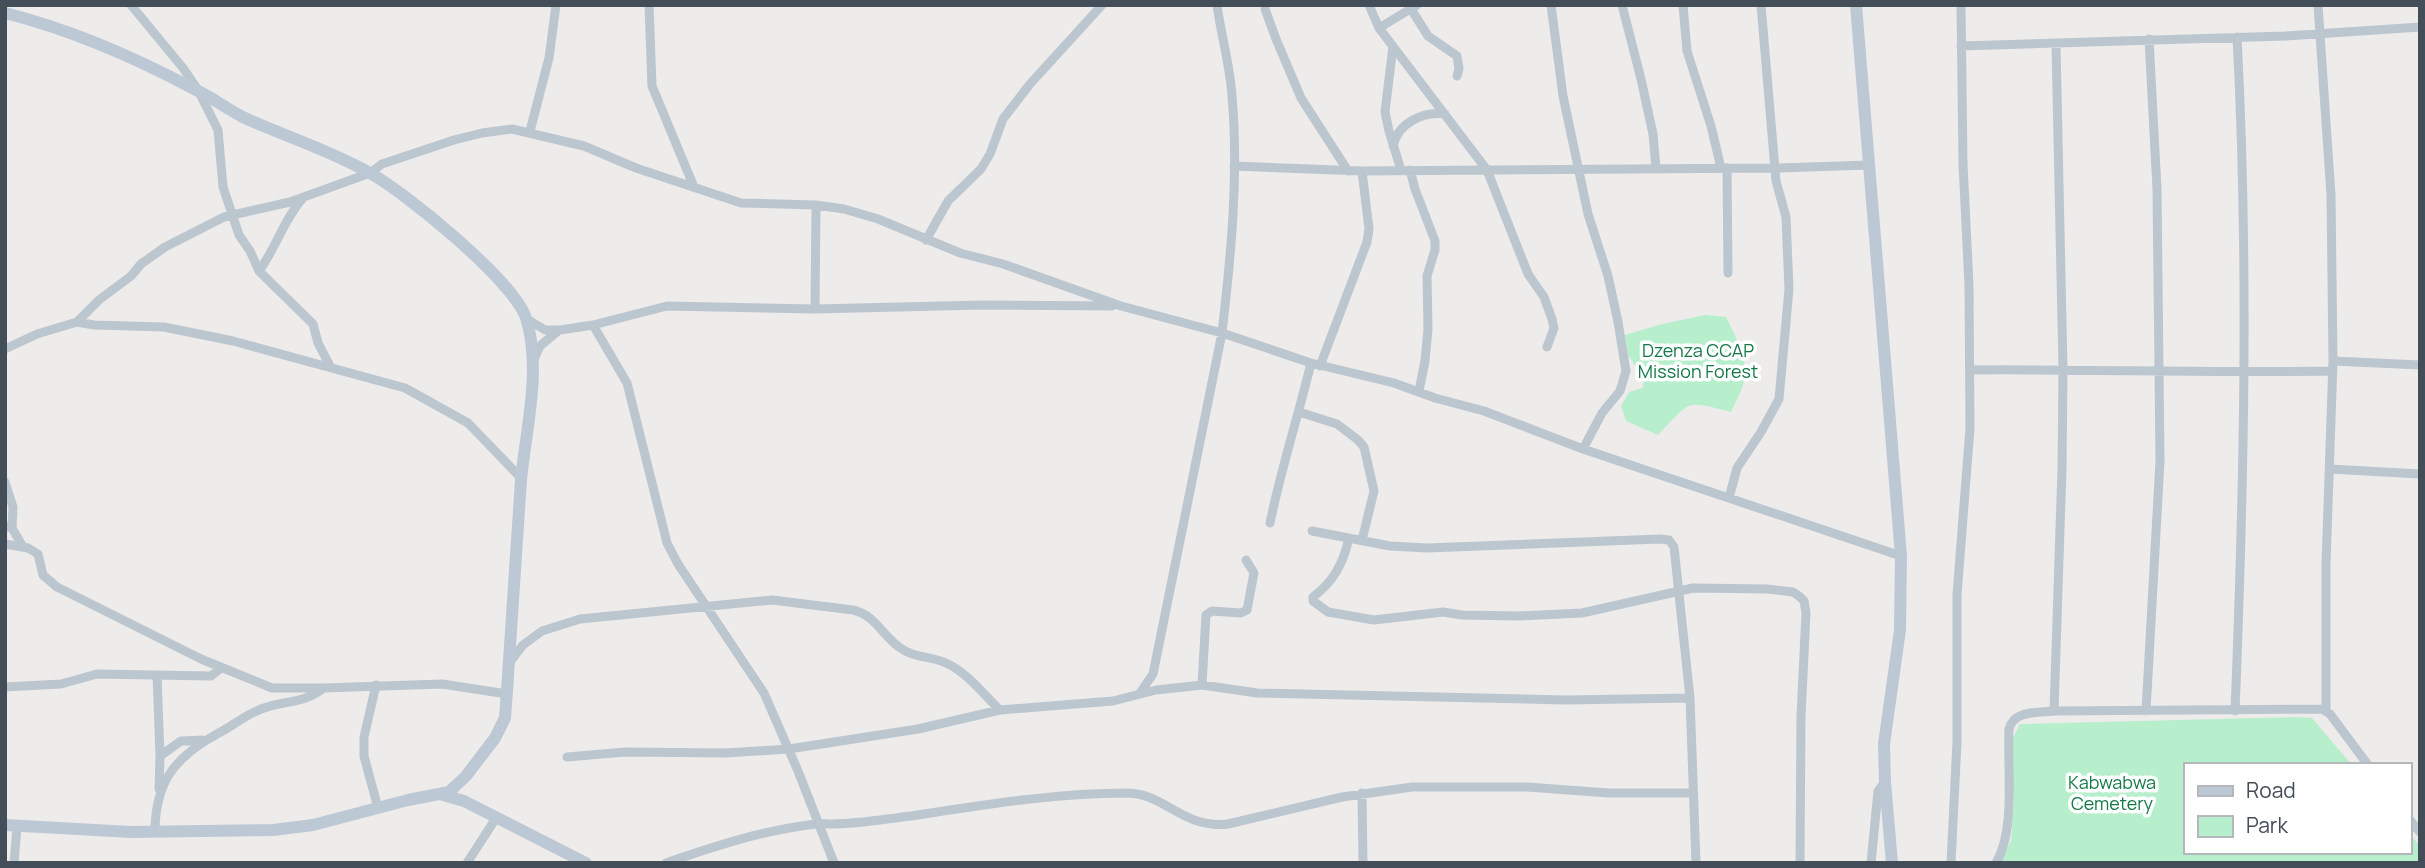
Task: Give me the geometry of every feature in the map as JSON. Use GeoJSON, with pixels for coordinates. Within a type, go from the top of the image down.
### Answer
{"type":"FeatureCollection","features":[{"type":"Feature","properties":{"kind":"street"},"geometry":{"type":"LineString","coordinates":[[131,5],[198,90],[218,130],[223,187],[239,235],[259,271],[313,324],[318,343],[330,366]]}},
{"type":"Feature","properties":{"kind":"street"},"geometry":{"type":"LineString","coordinates":[[530,131],[549,58],[556,5]]}},
{"type":"Feature","properties":{"kind":"street"},"geometry":{"type":"LineString","coordinates":[[649,5],[652,86],[694,187]]}},
{"type":"Feature","properties":{"kind":"street"},"geometry":{"type":"LineString","coordinates":[[926,240],[948,201],[981,169],[990,154],[1003,119],[1030,84],[1102,5]]}},
{"type":"Feature","properties":{"kind":"street"},"geometry":{"type":"LineString","coordinates":[[1369,5],[1379,28],[1487,170],[1528,274],[1544,297],[1552,319],[1554,328],[1547,347]]}},
{"type":"Feature","properties":{"kind":"street"},"geometry":{"type":"LineString","coordinates":[[1551,5],[1563,96],[1588,214],[1610,287],[1626,370],[1620,391],[1602,413],[1583,449]]}},
{"type":"Feature","properties":{"kind":"street"},"geometry":{"type":"LineString","coordinates":[[1622,5],[1642,79],[1653,134],[1656,169]]}},
{"type":"Feature","properties":{"kind":"street"},"geometry":{"type":"LineString","coordinates":[[1683,5],[1687,51],[1724,168],[1728,273]]}},
{"type":"Feature","properties":{"kind":"street"},"geometry":{"type":"LineString","coordinates":[[1729,498],[1737,468],[1768,421],[1781,391],[1789,265],[1786,217],[1776,181],[1761,5]]}},
{"type":"Feature","properties":{"kind":"street"},"geometry":{"type":"LineString","coordinates":[[1856,5],[1902,556],[1902,607],[1885,726],[1885,782],[1892,863]]}},
{"type":"Feature","properties":{"kind":"street"},"geometry":{"type":"LineString","coordinates":[[1951,863],[1957,742],[1955,628],[1970,428],[1961,5]]}},
{"type":"Feature","properties":{"kind":"street"},"geometry":{"type":"LineString","coordinates":[[2318,5],[2331,195],[2333,366],[2326,564],[2326,710],[2366,763]]}},
{"type":"Feature","properties":{"kind":"street"},"geometry":{"type":"LineString","coordinates":[[1139,694],[1153,674],[1222,333],[1231,250],[1234,166],[1231,86],[1216,6]]}},
{"type":"Feature","properties":{"kind":"street"},"geometry":{"type":"LineString","coordinates":[[1379,28],[1414,7],[1428,36],[1457,56],[1460,69],[1457,76]]}},
{"type":"Feature","properties":{"kind":"street"},"geometry":{"type":"LineString","coordinates":[[1265,9],[1301,98],[1348,171]]}},
{"type":"Feature","properties":{"kind":"street"},"geometry":{"type":"LineString","coordinates":[[5,13],[62,31],[137,61],[198,90],[245,118],[370,173],[421,211],[502,281],[521,306],[526,319],[532,365],[505,718],[495,738],[455,788],[443,794],[420,797],[293,829],[155,831],[11,826],[14,863]]}},
{"type":"Feature","properties":{"kind":"street"},"geometry":{"type":"LineString","coordinates":[[1961,46],[2056,45],[2149,39],[2321,34],[2420,27]]}},
{"type":"Feature","properties":{"kind":"street"},"geometry":{"type":"LineString","coordinates":[[2235,710],[2243,373],[2242,117],[2238,37]]}},
{"type":"Feature","properties":{"kind":"street"},"geometry":{"type":"LineString","coordinates":[[2146,711],[2160,461],[2157,189],[2149,39]]}},
{"type":"Feature","properties":{"kind":"street"},"geometry":{"type":"LineString","coordinates":[[2054,711],[2063,369],[2056,45]]}},
{"type":"Feature","properties":{"kind":"street"},"geometry":{"type":"LineString","coordinates":[[1393,46],[1385,112],[1393,146],[1435,241],[1427,276],[1428,329],[1419,391]]}},
{"type":"Feature","properties":{"kind":"street"},"geometry":{"type":"LineString","coordinates":[[1393,146],[1396,137],[1420,115],[1445,114]]}},
{"type":"Feature","properties":{"kind":"street"},"geometry":{"type":"LineString","coordinates":[[77,322],[99,300],[131,276],[141,264],[165,247],[231,214],[303,197],[370,173],[382,164],[482,133],[512,129],[530,131],[584,146],[694,187],[750,204],[816,205],[844,209],[878,219],[960,253],[1003,264],[1121,306],[1222,333],[1316,365],[1419,391],[1902,556]]}},
{"type":"Feature","properties":{"kind":"street"},"geometry":{"type":"LineString","coordinates":[[1234,166],[1362,171],[1870,165]]}},
{"type":"Feature","properties":{"kind":"street"},"geometry":{"type":"LineString","coordinates":[[1270,523],[1287,445],[1316,365],[1367,242],[1369,229],[1362,171]]}},
{"type":"Feature","properties":{"kind":"street"},"geometry":{"type":"LineString","coordinates":[[259,271],[273,251],[295,206],[303,197]]}},
{"type":"Feature","properties":{"kind":"street"},"geometry":{"type":"LineString","coordinates":[[815,309],[816,205]]}},
{"type":"Feature","properties":{"kind":"street"},"geometry":{"type":"LineString","coordinates":[[526,319],[545,330],[560,330],[593,325],[667,306],[815,309],[983,305],[1121,306]]}},
{"type":"Feature","properties":{"kind":"street"},"geometry":{"type":"LineString","coordinates":[[5,349],[37,334],[77,322],[164,327],[258,346],[405,388],[468,423],[522,478]]}},
{"type":"Feature","properties":{"kind":"street"},"geometry":{"type":"LineString","coordinates":[[593,325],[627,383],[667,543],[678,564],[756,677],[789,749],[834,863]]}},
{"type":"Feature","properties":{"kind":"street"},"geometry":{"type":"LineString","coordinates":[[532,365],[540,346],[560,330]]}},
{"type":"Feature","properties":{"kind":"street"},"geometry":{"type":"LineString","coordinates":[[1970,370],[2243,373],[2333,366],[2420,365]]}},
{"type":"Feature","properties":{"kind":"street"},"geometry":{"type":"LineString","coordinates":[[1299,411],[1337,424],[1364,447],[1374,491],[1362,540]]}},
{"type":"Feature","properties":{"kind":"street"},"geometry":{"type":"LineString","coordinates":[[2330,469],[2420,474]]}},
{"type":"Feature","properties":{"kind":"street"},"geometry":{"type":"LineString","coordinates":[[5,482],[12,507],[9,527],[23,547]]}},
{"type":"Feature","properties":{"kind":"street"},"geometry":{"type":"LineString","coordinates":[[1312,531],[1390,545],[1427,548],[1660,538],[1669,540],[1674,547],[1690,698],[1696,863]]}},
{"type":"Feature","properties":{"kind":"street"},"geometry":{"type":"LineString","coordinates":[[1349,538],[1340,568],[1330,584],[1313,597],[1313,601],[1328,612],[1366,620],[1443,612],[1518,616],[1582,613],[1693,588],[1793,592],[1804,601],[1806,614],[1801,716],[1800,863]]}},
{"type":"Feature","properties":{"kind":"street"},"geometry":{"type":"LineString","coordinates":[[5,544],[23,547],[38,554],[43,575],[57,587],[221,668],[272,688],[458,685],[507,694]]}},
{"type":"Feature","properties":{"kind":"street"},"geometry":{"type":"LineString","coordinates":[[1202,685],[1206,615],[1212,611],[1241,613],[1247,610],[1254,573],[1246,560]]}},
{"type":"Feature","properties":{"kind":"street"},"geometry":{"type":"LineString","coordinates":[[508,666],[515,654],[532,637],[565,622],[607,615],[640,615],[772,600],[858,611],[872,619],[891,640],[909,653],[942,661],[958,669],[1000,710]]}},
{"type":"Feature","properties":{"kind":"street"},"geometry":{"type":"LineString","coordinates":[[5,687],[61,684],[97,674],[211,676],[221,668]]}},
{"type":"Feature","properties":{"kind":"street"},"geometry":{"type":"LineString","coordinates":[[155,831],[160,756],[157,675]]}},
{"type":"Feature","properties":{"kind":"street"},"geometry":{"type":"LineString","coordinates":[[376,685],[365,737],[364,756],[378,808]]}},
{"type":"Feature","properties":{"kind":"street"},"geometry":{"type":"LineString","coordinates":[[567,757],[625,752],[789,749],[918,729],[1000,710],[1102,703],[1166,688],[1202,685],[1257,693],[1565,700],[1690,698]]}},
{"type":"Feature","properties":{"kind":"street"},"geometry":{"type":"LineString","coordinates":[[158,794],[176,764],[205,739],[253,712],[274,705],[307,700],[324,688]]}},
{"type":"Feature","properties":{"kind":"street"},"geometry":{"type":"LineString","coordinates":[[1996,863],[2004,846],[2008,823],[2011,722],[2017,716],[2054,711],[2326,710]]}},
{"type":"Feature","properties":{"kind":"street"},"geometry":{"type":"LineString","coordinates":[[160,733],[172,740],[205,739]]}},
{"type":"Feature","properties":{"kind":"street"},"geometry":{"type":"LineString","coordinates":[[160,756],[181,741]]}},
{"type":"Feature","properties":{"kind":"street"},"geometry":{"type":"LineString","coordinates":[[1871,863],[1878,791],[1885,782]]}},
{"type":"Feature","properties":{"kind":"street"},"geometry":{"type":"LineString","coordinates":[[666,863],[739,839],[819,823],[874,821],[1007,800],[1131,793],[1155,799],[1192,821],[1222,824],[1362,793],[1412,786],[1692,793]]}},
{"type":"Feature","properties":{"kind":"street"},"geometry":{"type":"LineString","coordinates":[[1362,793],[1363,863]]}},
{"type":"Feature","properties":{"kind":"street"},"geometry":{"type":"LineString","coordinates":[[443,794],[464,801],[581,862]]}},
{"type":"Feature","properties":{"kind":"street"},"geometry":{"type":"LineString","coordinates":[[467,863],[496,818]]}},
{"type":"Feature","properties":{"kind":"green space","name":"Dzenza CCAP Mission Forest"},"geometry":{"type":"Polygon","coordinates":[[[1705,315],[1726,317],[1743,356],[1744,381],[1731,412],[1705,406],[1690,406],[1658,435],[1626,421],[1621,406],[1629,392],[1643,388],[1644,379],[1628,355],[1625,335],[1705,315]]]}},
{"type":"Feature","properties":{"kind":"green space","name":"Kabwabwa Cemetery"},"geometry":{"type":"Polygon","coordinates":[[[2312,718],[2350,763],[2184,763],[2184,854],[2411,854],[2411,835],[2420,846],[2420,863],[1999,863],[2011,841],[2014,803],[2010,744],[2020,724],[2312,718]]]}}]}
